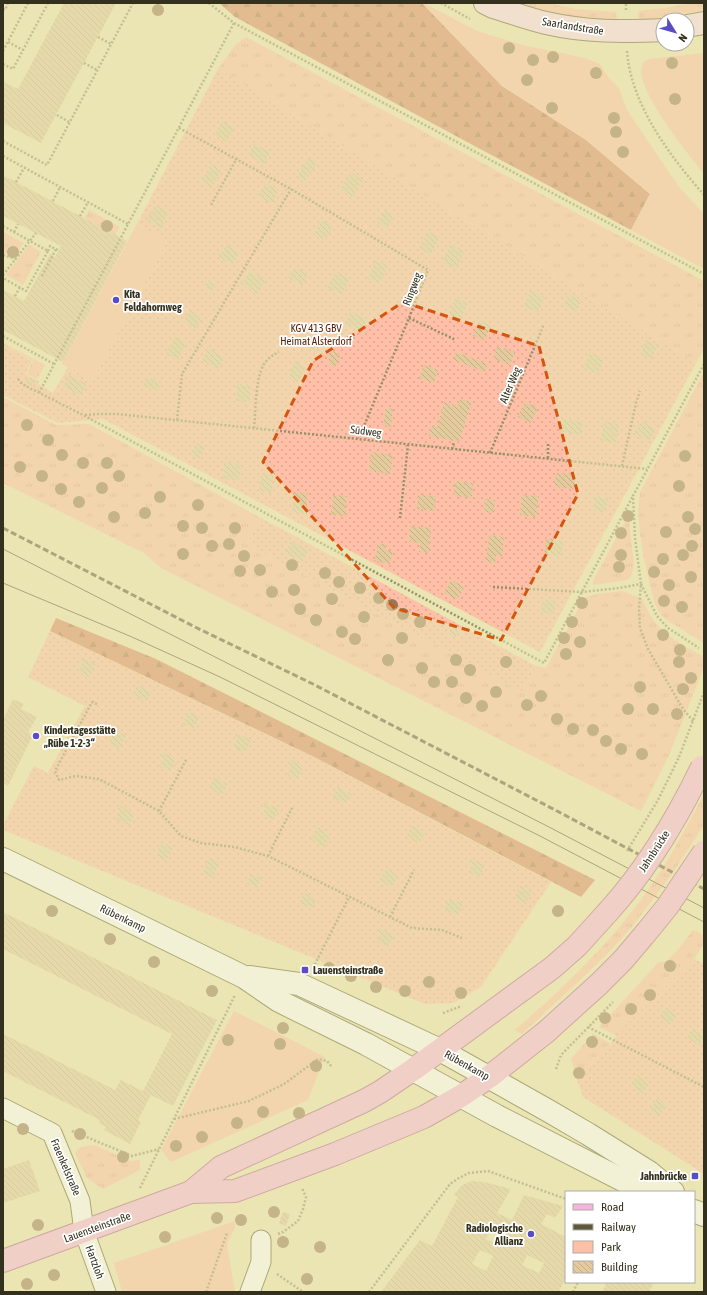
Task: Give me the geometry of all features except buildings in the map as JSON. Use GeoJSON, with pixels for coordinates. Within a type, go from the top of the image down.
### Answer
{"type":"FeatureCollection","features":[{"type":"Feature","properties":{"kind":"main road","name":"Saarlandstraße"},"geometry":{"type":"LineString","coordinates":[[485,3],[493,7],[546,23],[572,28],[609,32],[655,30]]}},
{"type":"Feature","properties":{"kind":"main road","name":"Jahnbrücke"},"geometry":{"type":"LineString","coordinates":[[440,1050],[566,956],[583,940],[627,890],[653,855],[690,792],[703,764]]}},
{"type":"Feature","properties":{"kind":"main road"},"geometry":{"type":"LineString","coordinates":[[489,1078],[546,1032],[580,1002],[623,960],[667,907],[704,852]]}},
{"type":"Feature","properties":{"kind":"main road","name":"Lauensteinstraße"},"geometry":{"type":"LineString","coordinates":[[3,1261],[191,1192],[221,1167],[364,1101],[380,1092],[440,1050]]}},
{"type":"Feature","properties":{"kind":"main road","name":"Lauensteinstraße"},"geometry":{"type":"LineString","coordinates":[[191,1192],[235,1191],[294,1170],[374,1139],[424,1117],[489,1078]]}},
{"type":"Feature","properties":{"kind":"street","name":"Rübenkamp"},"geometry":{"type":"LineString","coordinates":[[3,859],[244,976],[279,1001],[366,1044],[511,1123],[644,1191]]}},
{"type":"Feature","properties":{"kind":"street","name":"Rübenkamp"},"geometry":{"type":"LineString","coordinates":[[244,976],[298,984],[440,1050],[547,1110],[642,1168],[673,1191]]}},
{"type":"Feature","properties":{"kind":"street","name":"Fraenkelstraße"},"geometry":{"type":"LineString","coordinates":[[3,1108],[52,1133],[80,1201],[84,1231]]}},
{"type":"Feature","properties":{"kind":"street","name":"Hartzloh"},"geometry":{"type":"LineString","coordinates":[[84,1231],[106,1292]]}},
{"type":"Feature","properties":{"kind":"street"},"geometry":{"type":"LineString","coordinates":[[250,1292],[261,1262],[261,1240]]}},
{"type":"Feature","properties":{"kind":"path"},"geometry":{"type":"LineString","coordinates":[[3,9],[5,10],[8,3]]}},
{"type":"Feature","properties":{"kind":"path"},"geometry":{"type":"LineString","coordinates":[[3,51],[28,3]]}},
{"type":"Feature","properties":{"kind":"path"},"geometry":{"type":"LineString","coordinates":[[3,64],[13,69],[48,3]]}},
{"type":"Feature","properties":{"kind":"path"},"geometry":{"type":"LineString","coordinates":[[3,141],[47,165],[133,3]]}},
{"type":"Feature","properties":{"kind":"path"},"geometry":{"type":"LineString","coordinates":[[209,3],[234,23],[704,274]]}},
{"type":"Feature","properties":{"kind":"path"},"geometry":{"type":"LineString","coordinates":[[626,3],[626,11]]}},
{"type":"Feature","properties":{"kind":"path"},"geometry":{"type":"LineString","coordinates":[[39,393],[100,274],[234,23]]}},
{"type":"Feature","properties":{"kind":"path"},"geometry":{"type":"LineString","coordinates":[[98,37],[111,44]]}},
{"type":"Feature","properties":{"kind":"path"},"geometry":{"type":"LineString","coordinates":[[8,42],[23,50]]}},
{"type":"Feature","properties":{"kind":"path"},"geometry":{"type":"LineString","coordinates":[[627,48],[633,81],[648,118],[684,171],[704,196]]}},
{"type":"Feature","properties":{"kind":"path"},"geometry":{"type":"LineString","coordinates":[[84,64],[97,70]]}},
{"type":"Feature","properties":{"kind":"path"},"geometry":{"type":"LineString","coordinates":[[57,115],[69,122]]}},
{"type":"Feature","properties":{"kind":"path","name":"Ringweg"},"geometry":{"type":"LineString","coordinates":[[179,128],[291,188],[428,270],[359,438]]}},
{"type":"Feature","properties":{"kind":"path"},"geometry":{"type":"LineString","coordinates":[[3,156],[128,224]]}},
{"type":"Feature","properties":{"kind":"path"},"geometry":{"type":"LineString","coordinates":[[211,205],[237,158]]}},
{"type":"Feature","properties":{"kind":"path"},"geometry":{"type":"LineString","coordinates":[[16,182],[24,168]]}},
{"type":"Feature","properties":{"kind":"path"},"geometry":{"type":"LineString","coordinates":[[53,201],[60,187]]}},
{"type":"Feature","properties":{"kind":"path"},"geometry":{"type":"LineString","coordinates":[[177,420],[182,374],[291,188]]}},
{"type":"Feature","properties":{"kind":"path"},"geometry":{"type":"LineString","coordinates":[[80,216],[88,202]]}},
{"type":"Feature","properties":{"kind":"path"},"geometry":{"type":"LineString","coordinates":[[14,232],[18,224]]}},
{"type":"Feature","properties":{"kind":"path"},"geometry":{"type":"LineString","coordinates":[[3,226],[48,251]]}},
{"type":"Feature","properties":{"kind":"path"},"geometry":{"type":"LineString","coordinates":[[36,233],[3,277],[26,290],[50,246],[57,250],[42,276]]}},
{"type":"Feature","properties":{"kind":"path"},"geometry":{"type":"LineString","coordinates":[[3,254],[16,259]]}},
{"type":"Feature","properties":{"kind":"path"},"geometry":{"type":"LineString","coordinates":[[15,296],[20,287]]}},
{"type":"Feature","properties":{"kind":"path"},"geometry":{"type":"LineString","coordinates":[[409,318],[456,340]]}},
{"type":"Feature","properties":{"kind":"path","name":"Alter Weg"},"geometry":{"type":"LineString","coordinates":[[490,453],[544,324]]}},
{"type":"Feature","properties":{"kind":"path"},"geometry":{"type":"LineString","coordinates":[[3,336],[54,364]]}},
{"type":"Feature","properties":{"kind":"path"},"geometry":{"type":"LineString","coordinates":[[254,428],[259,378],[264,364],[270,357],[278,352]]}},
{"type":"Feature","properties":{"kind":"path"},"geometry":{"type":"LineString","coordinates":[[18,379],[22,384],[83,415],[544,664],[704,364]]}},
{"type":"Feature","properties":{"kind":"path"},"geometry":{"type":"LineString","coordinates":[[622,466],[640,391]]}},
{"type":"Feature","properties":{"kind":"path","name":"Südweg"},"geometry":{"type":"LineString","coordinates":[[83,415],[117,414],[647,469]]}},
{"type":"Feature","properties":{"kind":"path"},"geometry":{"type":"LineString","coordinates":[[452,449],[454,442]]}},
{"type":"Feature","properties":{"kind":"path"},"geometry":{"type":"LineString","coordinates":[[548,442],[548,458]]}},
{"type":"Feature","properties":{"kind":"path"},"geometry":{"type":"LineString","coordinates":[[400,518],[408,445]]}},
{"type":"Feature","properties":{"kind":"path"},"geometry":{"type":"LineString","coordinates":[[633,496],[635,538],[641,584],[639,609],[640,628],[648,649],[682,709],[693,721]]}},
{"type":"Feature","properties":{"kind":"path"},"geometry":{"type":"LineString","coordinates":[[493,587],[582,592],[641,584]]}},
{"type":"Feature","properties":{"kind":"path"},"geometry":{"type":"LineString","coordinates":[[641,584],[657,616],[668,628],[699,648]]}},
{"type":"Feature","properties":{"kind":"path"},"geometry":{"type":"LineString","coordinates":[[625,854],[658,800],[679,757],[704,692]]}},
{"type":"Feature","properties":{"kind":"path"},"geometry":{"type":"LineString","coordinates":[[98,704],[92,702],[55,771],[59,780],[75,776],[99,779],[158,811],[180,836],[200,843],[234,847],[268,856],[412,928],[442,930],[462,938]]}},
{"type":"Feature","properties":{"kind":"path"},"geometry":{"type":"LineString","coordinates":[[158,811],[187,758]]}},
{"type":"Feature","properties":{"kind":"path"},"geometry":{"type":"LineString","coordinates":[[268,856],[293,806]]}},
{"type":"Feature","properties":{"kind":"path"},"geometry":{"type":"LineString","coordinates":[[390,917],[414,870]]}},
{"type":"Feature","properties":{"kind":"path"},"geometry":{"type":"LineString","coordinates":[[298,984],[314,968],[349,897]]}},
{"type":"Feature","properties":{"kind":"path"},"geometry":{"type":"LineString","coordinates":[[126,1217],[244,976]]}},
{"type":"Feature","properties":{"kind":"path"},"geometry":{"type":"LineString","coordinates":[[588,1027],[704,1086]]}},
{"type":"Feature","properties":{"kind":"path"},"geometry":{"type":"LineString","coordinates":[[174,1119],[249,1101],[284,1084],[318,1059],[327,1061],[332,1067]]}},
{"type":"Feature","properties":{"kind":"path"},"geometry":{"type":"LineString","coordinates":[[52,1133],[65,1128],[132,1156],[159,1149]]}},
{"type":"Feature","properties":{"kind":"path"},"geometry":{"type":"LineString","coordinates":[[261,1240],[283,1232],[298,1221],[306,1197],[294,1170]]}},
{"type":"Feature","properties":{"kind":"path"},"geometry":{"type":"LineString","coordinates":[[369,1292],[450,1184],[469,1173],[488,1171],[565,1199]]}},
{"type":"Feature","properties":{"kind":"path"},"geometry":{"type":"LineString","coordinates":[[206,1292],[227,1233]]}},
{"type":"Feature","properties":{"kind":"path"},"geometry":{"type":"LineString","coordinates":[[261,1262],[303,1292]]}},
{"type":"Feature","properties":{"kind":"path"},"geometry":{"type":"LineString","coordinates":[[573,1292],[578,1283]]}},
{"type":"Feature","properties":{"kind":"highlighted area"},"geometry":{"type":"Polygon","coordinates":[[[403,302],[539,346],[578,494],[501,640],[394,608],[263,462],[313,361],[403,302]]]}},
{"type":"Feature","properties":{"kind":"green space"},"geometry":{"type":"Polygon","coordinates":[[[219,3],[422,3],[502,86],[586,140],[650,194],[631,230],[235,17],[219,3]]]}},
{"type":"Feature","properties":{"kind":"green space"},"geometry":{"type":"Polygon","coordinates":[[[422,3],[477,31],[523,45],[585,58],[600,64],[609,78],[619,88],[627,110],[679,187],[704,214],[704,269],[631,230],[650,194],[586,140],[502,86],[422,3]]]}},
{"type":"Feature","properties":{"kind":"green space"},"geometry":{"type":"Polygon","coordinates":[[[519,3],[548,3],[576,9],[616,12],[617,21],[551,13],[519,3]]]}},
{"type":"Feature","properties":{"kind":"green space"},"geometry":{"type":"Polygon","coordinates":[[[692,3],[704,3],[704,10],[694,12],[655,12],[655,19],[639,21],[638,11],[692,3]]]}},
{"type":"Feature","properties":{"kind":"green space"},"geometry":{"type":"Polygon","coordinates":[[[246,37],[704,281],[704,349],[696,363],[218,69],[236,44],[246,37]]]}},
{"type":"Feature","properties":{"kind":"green space"},"geometry":{"type":"Polygon","coordinates":[[[704,53],[704,174],[664,121],[654,104],[646,89],[642,75],[642,64],[649,59],[704,53]]]}},
{"type":"Feature","properties":{"kind":"green space","name":"KGV 413 GBV Heimat Alsterdorf"},"geometry":{"type":"Polygon","coordinates":[[[218,69],[696,363],[540,652],[103,419],[58,423],[3,395],[3,345],[32,361],[25,374],[39,381],[38,384],[53,393],[68,367],[93,380],[167,241],[137,224],[218,69]]]}},
{"type":"Feature","properties":{"kind":"green space"},"geometry":{"type":"Polygon","coordinates":[[[89,210],[120,227],[115,235],[85,218],[89,210]]]}},
{"type":"Feature","properties":{"kind":"green space","name":"Kita Feldahornweg"},"geometry":{"type":"Polygon","coordinates":[[[137,224],[167,241],[93,380],[62,364],[137,224]]]}},
{"type":"Feature","properties":{"kind":"green space"},"geometry":{"type":"Polygon","coordinates":[[[3,232],[24,243],[14,256],[3,252],[3,232]]]}},
{"type":"Feature","properties":{"kind":"green space"},"geometry":{"type":"Polygon","coordinates":[[[29,245],[41,252],[23,285],[6,275],[29,245]]]}},
{"type":"Feature","properties":{"kind":"green space"},"geometry":{"type":"Polygon","coordinates":[[[3,343],[45,365],[37,379],[26,374],[33,361],[3,345],[3,343]]]}},
{"type":"Feature","properties":{"kind":"green space"},"geometry":{"type":"Polygon","coordinates":[[[704,372],[704,643],[665,619],[659,612],[654,601],[644,559],[638,513],[640,492],[704,372]]]}},
{"type":"Feature","properties":{"kind":"green space"},"geometry":{"type":"Polygon","coordinates":[[[3,397],[56,425],[89,424],[261,518],[247,544],[522,692],[536,666],[546,668],[584,598],[597,594],[622,591],[643,599],[653,620],[660,628],[675,640],[704,657],[704,667],[670,753],[641,811],[161,568],[144,553],[3,483],[3,397]]]}},
{"type":"Feature","properties":{"kind":"green space"},"geometry":{"type":"Polygon","coordinates":[[[261,518],[536,666],[522,692],[247,544],[261,518]]]}},
{"type":"Feature","properties":{"kind":"green space"},"geometry":{"type":"Polygon","coordinates":[[[627,518],[629,520],[634,566],[631,577],[627,580],[594,585],[593,581],[627,518]]]}},
{"type":"Feature","properties":{"kind":"green space"},"geometry":{"type":"Polygon","coordinates":[[[56,618],[156,659],[595,880],[581,897],[314,757],[50,631],[56,618]]]}},
{"type":"Feature","properties":{"kind":"green space"},"geometry":{"type":"Polygon","coordinates":[[[50,631],[314,757],[551,882],[481,987],[454,1003],[425,1004],[3,830],[3,825],[34,766],[48,773],[85,706],[28,677],[50,631]]]}},
{"type":"Feature","properties":{"kind":"green space"},"geometry":{"type":"Polygon","coordinates":[[[704,794],[704,825],[672,874],[632,927],[607,954],[522,1034],[515,1030],[571,979],[607,942],[639,902],[661,871],[704,794]]]}},
{"type":"Feature","properties":{"kind":"green space"},"geometry":{"type":"Polygon","coordinates":[[[693,930],[704,935],[704,943],[694,959],[632,1019],[617,1036],[599,1027],[659,962],[665,962],[676,952],[693,930]]]}},
{"type":"Feature","properties":{"kind":"green space"},"geometry":{"type":"Polygon","coordinates":[[[694,959],[704,964],[704,1174],[583,1097],[577,1080],[632,1019],[694,959]]]}},
{"type":"Feature","properties":{"kind":"green space"},"geometry":{"type":"Polygon","coordinates":[[[234,1011],[325,1057],[308,1100],[171,1162],[161,1150],[234,1011]]]}},
{"type":"Feature","properties":{"kind":"green space"},"geometry":{"type":"Polygon","coordinates":[[[593,1034],[610,1043],[577,1080],[571,1059],[593,1034]]]}},
{"type":"Feature","properties":{"kind":"green space"},"geometry":{"type":"Polygon","coordinates":[[[94,1145],[131,1161],[140,1160],[140,1170],[103,1189],[87,1178],[75,1153],[80,1147],[94,1145]]]}},
{"type":"Feature","properties":{"kind":"green space"},"geometry":{"type":"Polygon","coordinates":[[[235,1221],[235,1228],[227,1244],[235,1292],[122,1292],[114,1263],[235,1221]]]}},
{"type":"Feature","properties":{"kind":"tram line"},"geometry":{"type":"LineString","coordinates":[[3,549],[549,827],[704,908]]}},
{"type":"Feature","properties":{"kind":"tram line"},"geometry":{"type":"LineString","coordinates":[[3,583],[132,637],[220,677],[540,836],[704,922]]}},
{"type":"Feature","properties":{"kind":"railway"},"geometry":{"type":"LineString","coordinates":[[3,528],[195,627],[313,684],[704,889]]}},
{"type":"Feature","properties":{"kind":"place","name":"Kita Feldahornweg"},"geometry":{"type":"Point","coordinates":[116,300]}},
{"type":"Feature","properties":{"kind":"place","name":"Kindertagesstätte „Rübe 1-2-3“"},"geometry":{"type":"Point","coordinates":[36,736]}},
{"type":"Feature","properties":{"kind":"place","name":"Lauensteinstraße"},"geometry":{"type":"Point","coordinates":[305,970]}},
{"type":"Feature","properties":{"kind":"place","name":"Jahnbrücke"},"geometry":{"type":"Point","coordinates":[695,1176]}},
{"type":"Feature","properties":{"kind":"place","name":"Radiologische Allianz"},"geometry":{"type":"Point","coordinates":[531,1234]}}]}
